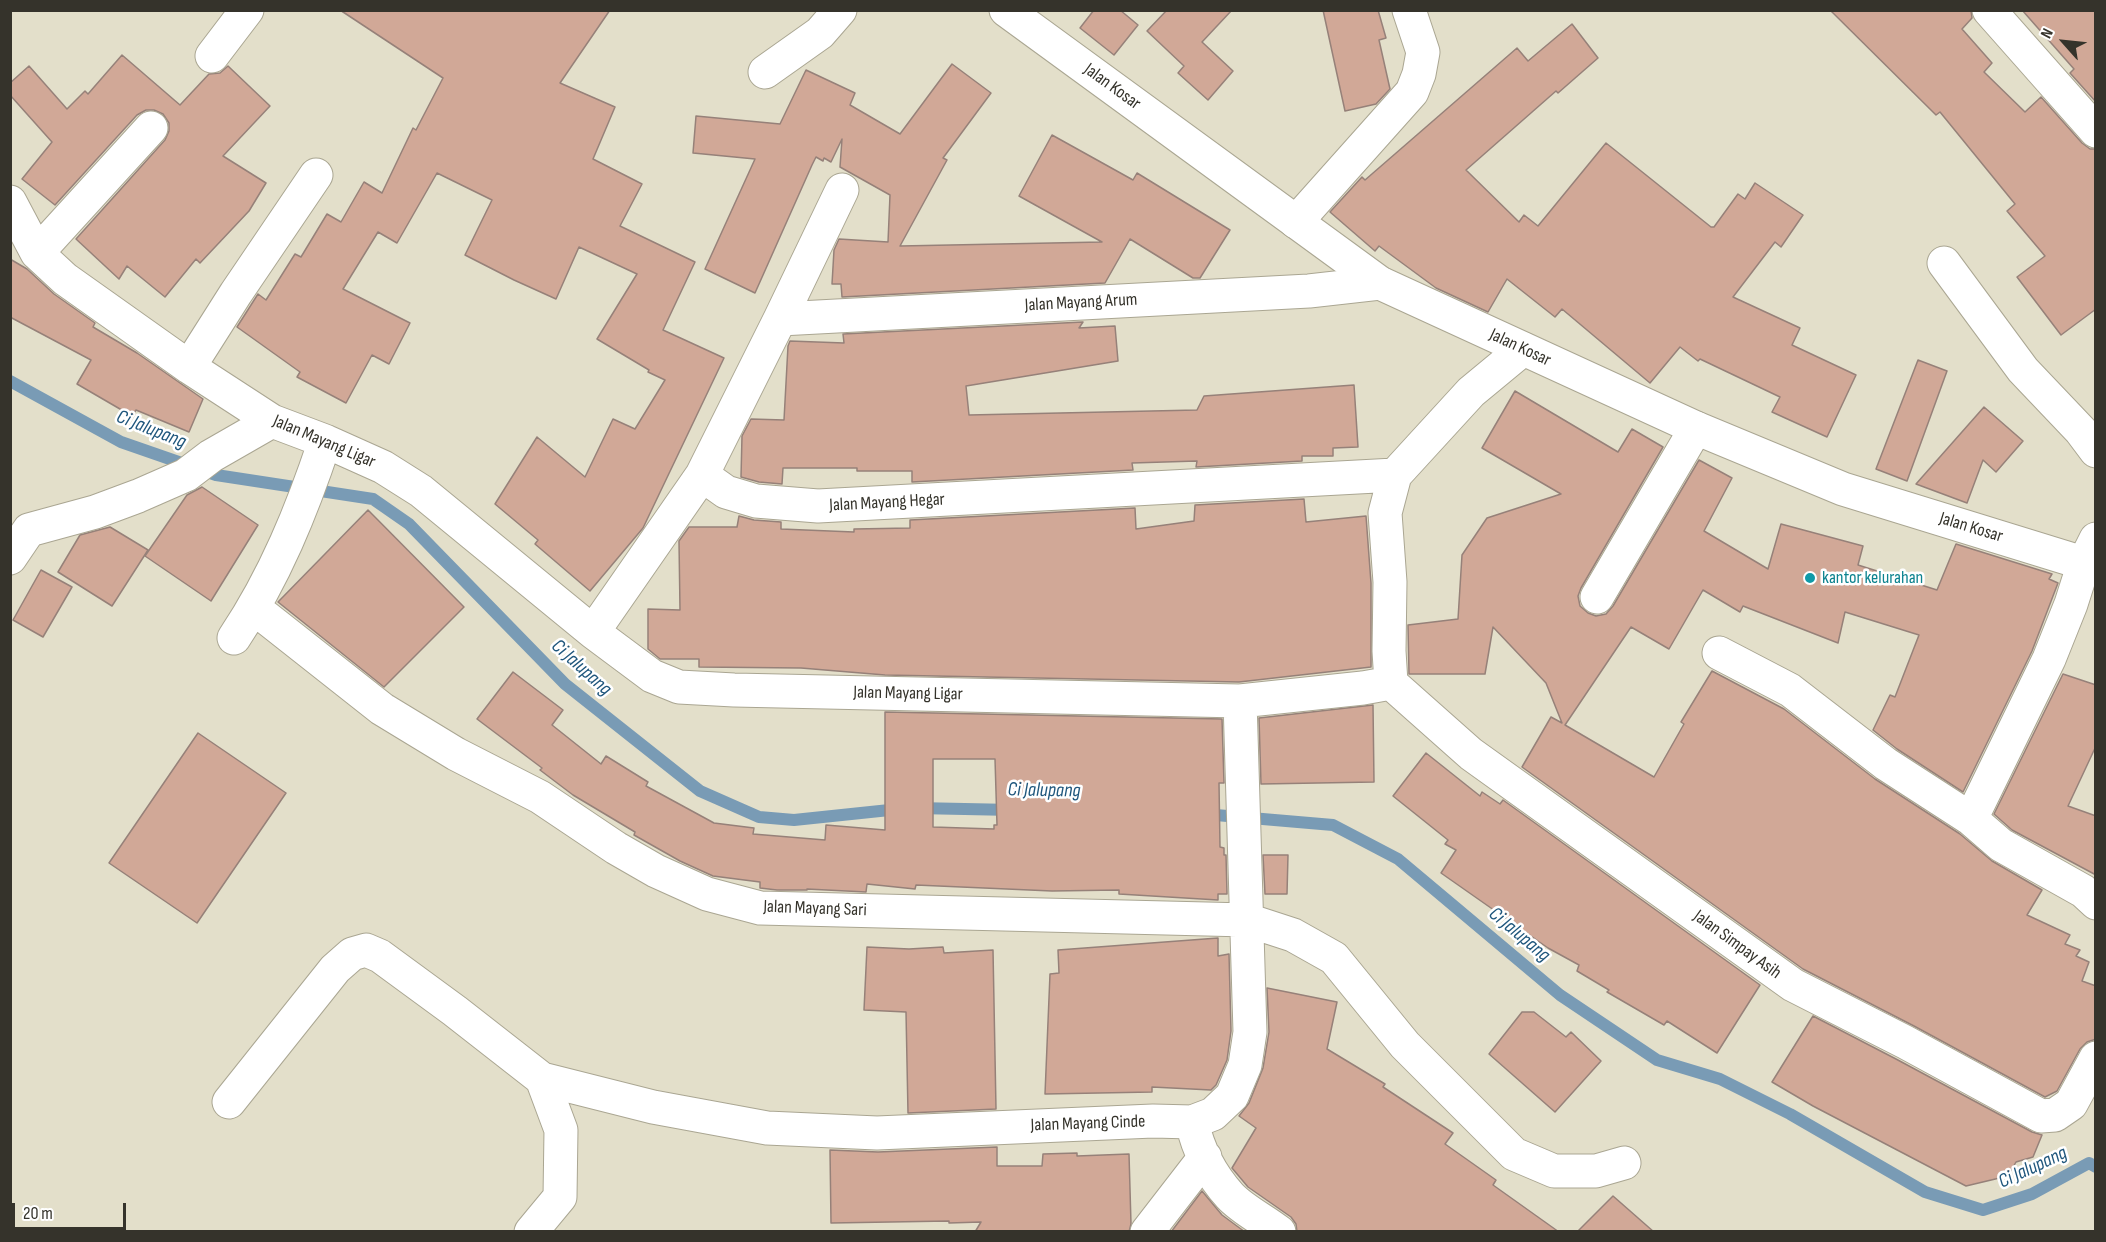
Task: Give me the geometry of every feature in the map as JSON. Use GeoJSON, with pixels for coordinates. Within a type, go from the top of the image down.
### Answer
{"type":"FeatureCollection","features":[{"type":"Feature","properties":{"kind":"street"},"geometry":{"type":"LineString","coordinates":[[212,56],[247,10]]}},
{"type":"Feature","properties":{"kind":"street"},"geometry":{"type":"LineString","coordinates":[[765,72],[820,33],[840,10]]}},
{"type":"Feature","properties":{"kind":"street","name":"Jalan Kosar"},"geometry":{"type":"LineString","coordinates":[[1006,10],[1380,283],[1696,428],[1843,489],[2092,556]]}},
{"type":"Feature","properties":{"kind":"street"},"geometry":{"type":"LineString","coordinates":[[1296,222],[1412,93],[1419,74],[1423,52],[1409,10]]}},
{"type":"Feature","properties":{"kind":"street"},"geometry":{"type":"LineString","coordinates":[[1989,10],[2096,131]]}},
{"type":"Feature","properties":{"kind":"street"},"geometry":{"type":"LineString","coordinates":[[38,254],[151,128]]}},
{"type":"Feature","properties":{"kind":"street"},"geometry":{"type":"LineString","coordinates":[[189,367],[316,175]]}},
{"type":"Feature","properties":{"kind":"street"},"geometry":{"type":"LineString","coordinates":[[593,632],[702,475],[842,190]]}},
{"type":"Feature","properties":{"kind":"street","name":"Jalan Mayang Ligar"},"geometry":{"type":"LineString","coordinates":[[10,202],[38,254],[65,279],[189,367],[272,421],[325,441],[383,467],[421,491],[593,632],[652,676],[679,687],[1240,701],[1391,683]]}},
{"type":"Feature","properties":{"kind":"street"},"geometry":{"type":"LineString","coordinates":[[1944,263],[2023,369],[2081,431],[2096,451]]}},
{"type":"Feature","properties":{"kind":"street","name":"Jalan Mayang Arum"},"geometry":{"type":"LineString","coordinates":[[780,319],[1309,291],[1380,283]]}},
{"type":"Feature","properties":{"kind":"street"},"geometry":{"type":"LineString","coordinates":[[1391,683],[1390,582],[1385,513],[1395,476],[1471,392],[1523,349]]}},
{"type":"Feature","properties":{"kind":"street"},"geometry":{"type":"LineString","coordinates":[[10,558],[20,523],[95,512],[138,496],[186,476],[211,456],[272,421]]}},
{"type":"Feature","properties":{"kind":"street"},"geometry":{"type":"LineString","coordinates":[[1597,597],[1696,428]]}},
{"type":"Feature","properties":{"kind":"street"},"geometry":{"type":"LineString","coordinates":[[234,638],[254,608],[280,557],[325,441]]}},
{"type":"Feature","properties":{"kind":"street","name":"Jalan Mayang Hegar"},"geometry":{"type":"LineString","coordinates":[[702,475],[726,492],[756,501],[818,506],[1395,476]]}},
{"type":"Feature","properties":{"kind":"street"},"geometry":{"type":"LineString","coordinates":[[1971,819],[2049,659],[2092,556]]}},
{"type":"Feature","properties":{"kind":"street","name":"Jalan Mayang Sari"},"geometry":{"type":"LineString","coordinates":[[254,608],[382,709],[466,759],[540,797],[616,848],[656,871],[707,894],[760,908],[1247,921],[1293,935],[1334,958],[1405,1045],[1514,1154],[1554,1171],[1596,1171],[1624,1162]]}},
{"type":"Feature","properties":{"kind":"street"},"geometry":{"type":"LineString","coordinates":[[1719,653],[1790,690],[1886,764],[1971,819],[2001,845],[2083,891],[2096,903]]}},
{"type":"Feature","properties":{"kind":"street","name":"Jalan Simpay Asih"},"geometry":{"type":"LineString","coordinates":[[1391,683],[1471,754],[1793,985],[1905,1042],[2041,1116],[2055,1115],[2071,1104],[2096,1058]]}},
{"type":"Feature","properties":{"kind":"street","name":"Jalan Mayang Cinde"},"geometry":{"type":"LineString","coordinates":[[542,1078],[653,1107],[767,1128],[877,1132],[1153,1121],[1192,1122],[1213,1114],[1232,1096],[1245,1065],[1250,1032],[1240,701]]}},
{"type":"Feature","properties":{"kind":"street"},"geometry":{"type":"LineString","coordinates":[[229,1102],[335,969],[352,954],[366,950],[380,956],[542,1078],[561,1130],[560,1197],[531,1232]]}},
{"type":"Feature","properties":{"kind":"street"},"geometry":{"type":"LineString","coordinates":[[1192,1122],[1197,1143],[1212,1171],[1232,1197],[1279,1232]]}},
{"type":"Feature","properties":{"kind":"street"},"geometry":{"type":"LineString","coordinates":[[1147,1232],[1205,1157]]}},
{"type":"Feature","properties":{"kind":"building"},"geometry":{"type":"Polygon","coordinates":[[[340,10],[610,10],[560,83],[615,107],[593,159],[642,184],[620,226],[695,262],[663,330],[724,358],[643,528],[590,591],[535,544],[538,540],[495,504],[537,437],[585,477],[613,419],[635,429],[665,380],[648,372],[649,370],[597,339],[637,274],[579,247],[556,299],[514,280],[465,255],[492,200],[437,173],[397,243],[378,232],[343,289],[410,323],[389,364],[372,355],[346,403],[297,377],[300,372],[237,327],[258,294],[266,300],[295,254],[301,257],[327,214],[341,222],[364,182],[382,193],[413,128],[416,130],[443,78],[340,10]]]}},
{"type":"Feature","properties":{"kind":"building"},"geometry":{"type":"Polygon","coordinates":[[[1094,10],[1120,10],[1138,25],[1114,55],[1080,28],[1094,10]]]}},
{"type":"Feature","properties":{"kind":"building"},"geometry":{"type":"Polygon","coordinates":[[[1167,10],[1232,10],[1202,42],[1233,71],[1208,100],[1178,73],[1184,66],[1147,31],[1167,10]]]}},
{"type":"Feature","properties":{"kind":"building"},"geometry":{"type":"Polygon","coordinates":[[[1323,10],[1378,10],[1386,38],[1379,40],[1390,89],[1376,104],[1345,111],[1323,10]]]}},
{"type":"Feature","properties":{"kind":"building"},"geometry":{"type":"Polygon","coordinates":[[[1830,10],[1971,10],[1972,18],[1962,29],[1992,63],[1984,72],[2025,112],[2041,97],[2082,143],[2090,149],[2096,149],[2096,309],[2061,335],[2017,277],[2045,256],[2007,211],[2015,204],[1940,112],[1936,115],[1830,10]]]}},
{"type":"Feature","properties":{"kind":"building"},"geometry":{"type":"Polygon","coordinates":[[[2022,10],[2096,10],[2096,102],[2070,73],[2074,69],[2022,10]]]}},
{"type":"Feature","properties":{"kind":"building"},"geometry":{"type":"Polygon","coordinates":[[[1572,24],[1598,58],[1558,93],[1556,91],[1466,170],[1519,222],[1524,215],[1538,226],[1606,143],[1711,227],[1714,227],[1738,194],[1745,199],[1755,183],[1803,215],[1781,247],[1775,242],[1733,297],[1800,328],[1792,345],[1856,375],[1827,437],[1772,412],[1780,397],[1700,359],[1698,361],[1680,347],[1650,383],[1562,309],[1555,317],[1507,279],[1488,312],[1436,288],[1379,246],[1375,251],[1330,212],[1362,177],[1365,180],[1517,48],[1528,61],[1572,24]]]}},
{"type":"Feature","properties":{"kind":"building"},"geometry":{"type":"Polygon","coordinates":[[[122,55],[180,105],[209,74],[220,73],[228,66],[270,106],[223,156],[266,183],[249,211],[200,263],[196,259],[165,297],[127,266],[119,279],[76,239],[165,140],[169,131],[169,123],[163,114],[154,110],[146,110],[137,115],[55,205],[22,179],[52,142],[10,95],[10,83],[29,66],[67,109],[85,91],[88,94],[122,55]]]}},
{"type":"Feature","properties":{"kind":"building"},"geometry":{"type":"Polygon","coordinates":[[[952,64],[991,93],[943,158],[947,160],[900,246],[1102,242],[1019,196],[1052,135],[1133,180],[1137,173],[1230,230],[1200,278],[1193,278],[1130,239],[1105,283],[842,297],[841,284],[832,284],[834,250],[839,239],[888,242],[890,195],[840,167],[842,139],[831,162],[816,157],[755,293],[705,269],[755,159],[693,153],[696,116],[780,124],[806,70],[855,93],[850,105],[900,134],[952,64]]]}},
{"type":"Feature","properties":{"kind":"building"},"geometry":{"type":"Polygon","coordinates":[[[10,259],[27,269],[54,294],[95,323],[93,327],[137,353],[203,399],[189,432],[136,410],[132,416],[77,384],[91,360],[10,317],[10,259]]]}},
{"type":"Feature","properties":{"kind":"building"},"geometry":{"type":"Polygon","coordinates":[[[1083,322],[1079,328],[1115,326],[1118,361],[966,386],[969,415],[1197,410],[1204,396],[1354,385],[1358,447],[1333,448],[1333,456],[1302,456],[1302,461],[1196,467],[1197,461],[1132,463],[1133,470],[912,482],[912,471],[857,471],[857,468],[783,468],[782,484],[759,482],[741,477],[742,436],[751,419],[784,420],[790,341],[844,343],[843,334],[1083,322]]]}},
{"type":"Feature","properties":{"kind":"building"},"geometry":{"type":"Polygon","coordinates":[[[1918,360],[1947,371],[1907,481],[1876,469],[1918,360]]]}},
{"type":"Feature","properties":{"kind":"building"},"geometry":{"type":"Polygon","coordinates":[[[1515,391],[1618,452],[1632,429],[1663,447],[1581,588],[1578,596],[1580,606],[1596,616],[1606,614],[1613,606],[1699,460],[1732,478],[1704,531],[1768,569],[1781,524],[1863,546],[1858,565],[1937,590],[1956,544],[2052,574],[2049,579],[2058,583],[2032,651],[1963,792],[1897,749],[1873,730],[1890,695],[1895,697],[1919,635],[1845,612],[1838,643],[1743,606],[1740,612],[1703,590],[1669,649],[1631,627],[1565,725],[1654,777],[1684,724],[1681,722],[1712,671],[1784,709],[1875,779],[1960,834],[1992,861],[2042,890],[2027,915],[2070,935],[2065,944],[2080,950],[2076,956],[2089,962],[2082,981],[2096,986],[2096,1039],[2087,1042],[2080,1049],[2057,1091],[2045,1097],[1803,969],[1522,767],[1551,717],[1562,723],[1546,683],[1493,627],[1485,674],[1409,674],[1408,625],[1458,619],[1462,555],[1487,518],[1561,494],[1482,448],[1515,391]]]}},
{"type":"Feature","properties":{"kind":"building"},"geometry":{"type":"Polygon","coordinates":[[[1984,407],[2023,441],[1996,472],[1983,460],[1967,503],[1916,484],[1984,407]]]}},
{"type":"Feature","properties":{"kind":"building"},"geometry":{"type":"Polygon","coordinates":[[[202,487],[258,525],[211,601],[145,556],[187,495],[202,487]]]}},
{"type":"Feature","properties":{"kind":"building"},"geometry":{"type":"Polygon","coordinates":[[[1304,499],[1306,522],[1366,516],[1371,583],[1371,667],[1239,682],[885,675],[801,668],[699,667],[699,659],[660,659],[648,649],[648,609],[680,610],[679,541],[689,527],[737,527],[739,516],[754,520],[781,522],[781,529],[854,532],[854,529],[910,528],[910,520],[1135,508],[1136,529],[1194,521],[1195,505],[1304,499]]]}},
{"type":"Feature","properties":{"kind":"building"},"geometry":{"type":"Polygon","coordinates":[[[368,510],[464,607],[384,687],[278,602],[368,510]]]}},
{"type":"Feature","properties":{"kind":"building"},"geometry":{"type":"Polygon","coordinates":[[[110,527],[148,550],[112,606],[58,572],[80,535],[110,527]]]}},
{"type":"Feature","properties":{"kind":"building"},"geometry":{"type":"Polygon","coordinates":[[[41,570],[72,587],[43,637],[13,620],[41,570]]]}},
{"type":"Feature","properties":{"kind":"building"},"geometry":{"type":"Polygon","coordinates":[[[513,672],[563,710],[552,725],[601,764],[606,756],[648,782],[646,786],[714,823],[754,828],[753,834],[825,840],[826,825],[885,830],[885,712],[1222,719],[1224,783],[1219,783],[1220,847],[1224,848],[1224,855],[1226,855],[1227,894],[1218,894],[1218,900],[1119,894],[1119,890],[1052,891],[916,885],[915,889],[867,884],[866,892],[760,888],[760,882],[713,876],[680,861],[634,835],[635,832],[573,795],[540,770],[542,768],[477,719],[513,672]],[[933,759],[933,827],[994,829],[994,825],[997,825],[995,759],[933,759]]]}},
{"type":"Feature","properties":{"kind":"building"},"geometry":{"type":"Polygon","coordinates":[[[2063,674],[2096,685],[2096,746],[2068,806],[2096,816],[2096,875],[2012,830],[1994,814],[2063,674]]]}},
{"type":"Feature","properties":{"kind":"building"},"geometry":{"type":"Polygon","coordinates":[[[1373,705],[1374,782],[1261,784],[1259,718],[1373,705]]]}},
{"type":"Feature","properties":{"kind":"building"},"geometry":{"type":"Polygon","coordinates":[[[198,733],[286,793],[197,923],[109,863],[198,733]]]}},
{"type":"Feature","properties":{"kind":"building"},"geometry":{"type":"Polygon","coordinates":[[[1426,753],[1480,796],[1482,792],[1500,804],[1503,800],[1760,985],[1717,1053],[1667,1021],[1664,1025],[1607,992],[1609,990],[1577,971],[1579,965],[1548,948],[1441,873],[1456,850],[1445,844],[1448,840],[1393,796],[1426,753]]]}},
{"type":"Feature","properties":{"kind":"building"},"geometry":{"type":"Polygon","coordinates":[[[1263,855],[1288,855],[1287,894],[1265,894],[1263,855]]]}},
{"type":"Feature","properties":{"kind":"building"},"geometry":{"type":"Polygon","coordinates":[[[1218,938],[1218,956],[1229,954],[1231,1031],[1227,1060],[1216,1085],[1211,1090],[1152,1087],[1152,1092],[1045,1094],[1050,974],[1059,973],[1058,950],[1218,938]]]}},
{"type":"Feature","properties":{"kind":"building"},"geometry":{"type":"Polygon","coordinates":[[[867,947],[909,949],[943,947],[944,953],[993,950],[996,1109],[908,1113],[906,1012],[864,1010],[867,947]]]}},
{"type":"Feature","properties":{"kind":"building"},"geometry":{"type":"Polygon","coordinates":[[[1267,988],[1337,1002],[1327,1049],[1385,1084],[1383,1087],[1453,1133],[1445,1144],[1496,1180],[1493,1185],[1559,1232],[1297,1232],[1296,1224],[1291,1217],[1248,1187],[1232,1168],[1256,1128],[1239,1116],[1249,1103],[1263,1068],[1269,1032],[1267,988]]]}},
{"type":"Feature","properties":{"kind":"building"},"geometry":{"type":"Polygon","coordinates":[[[1522,1012],[1534,1012],[1566,1037],[1571,1032],[1601,1061],[1555,1112],[1489,1054],[1522,1012]]]}},
{"type":"Feature","properties":{"kind":"building"},"geometry":{"type":"Polygon","coordinates":[[[1813,1016],[2032,1132],[2042,1135],[2033,1157],[2016,1162],[2008,1176],[1966,1186],[1772,1082],[1813,1016]]]}},
{"type":"Feature","properties":{"kind":"building"},"geometry":{"type":"Polygon","coordinates":[[[997,1147],[997,1166],[1042,1166],[1043,1154],[1077,1153],[1077,1156],[1129,1154],[1131,1224],[1129,1232],[975,1232],[981,1222],[949,1223],[949,1221],[831,1223],[830,1150],[878,1152],[997,1147]]]}},
{"type":"Feature","properties":{"kind":"building"},"geometry":{"type":"Polygon","coordinates":[[[1202,1191],[1222,1215],[1245,1232],[1171,1232],[1202,1191]]]}},
{"type":"Feature","properties":{"kind":"building"},"geometry":{"type":"Polygon","coordinates":[[[1613,1196],[1654,1232],[1577,1232],[1613,1196]]]}},
{"type":"Feature","properties":{"kind":"waterway","name":"Ci Jalupang"},"geometry":{"type":"LineString","coordinates":[[10,381],[121,442],[216,475],[373,499],[409,524],[565,684],[700,791],[759,817],[794,820],[899,809]]}},
{"type":"Feature","properties":{"kind":"waterway","name":"Ci Jalupang"},"geometry":{"type":"LineString","coordinates":[[916,808],[1013,810]]}},
{"type":"Feature","properties":{"kind":"waterway","name":"Ci Jalupang"},"geometry":{"type":"LineString","coordinates":[[1204,814],[1333,825],[1398,859],[1560,995],[1657,1060],[1720,1079],[1790,1114],[1925,1192],[1983,1210],[2032,1194],[2089,1163],[2096,1167]]}},
{"type":"Feature","properties":{"kind":"place","name":"kantor kelurahan"},"geometry":{"type":"Point","coordinates":[1810,578]}}]}
